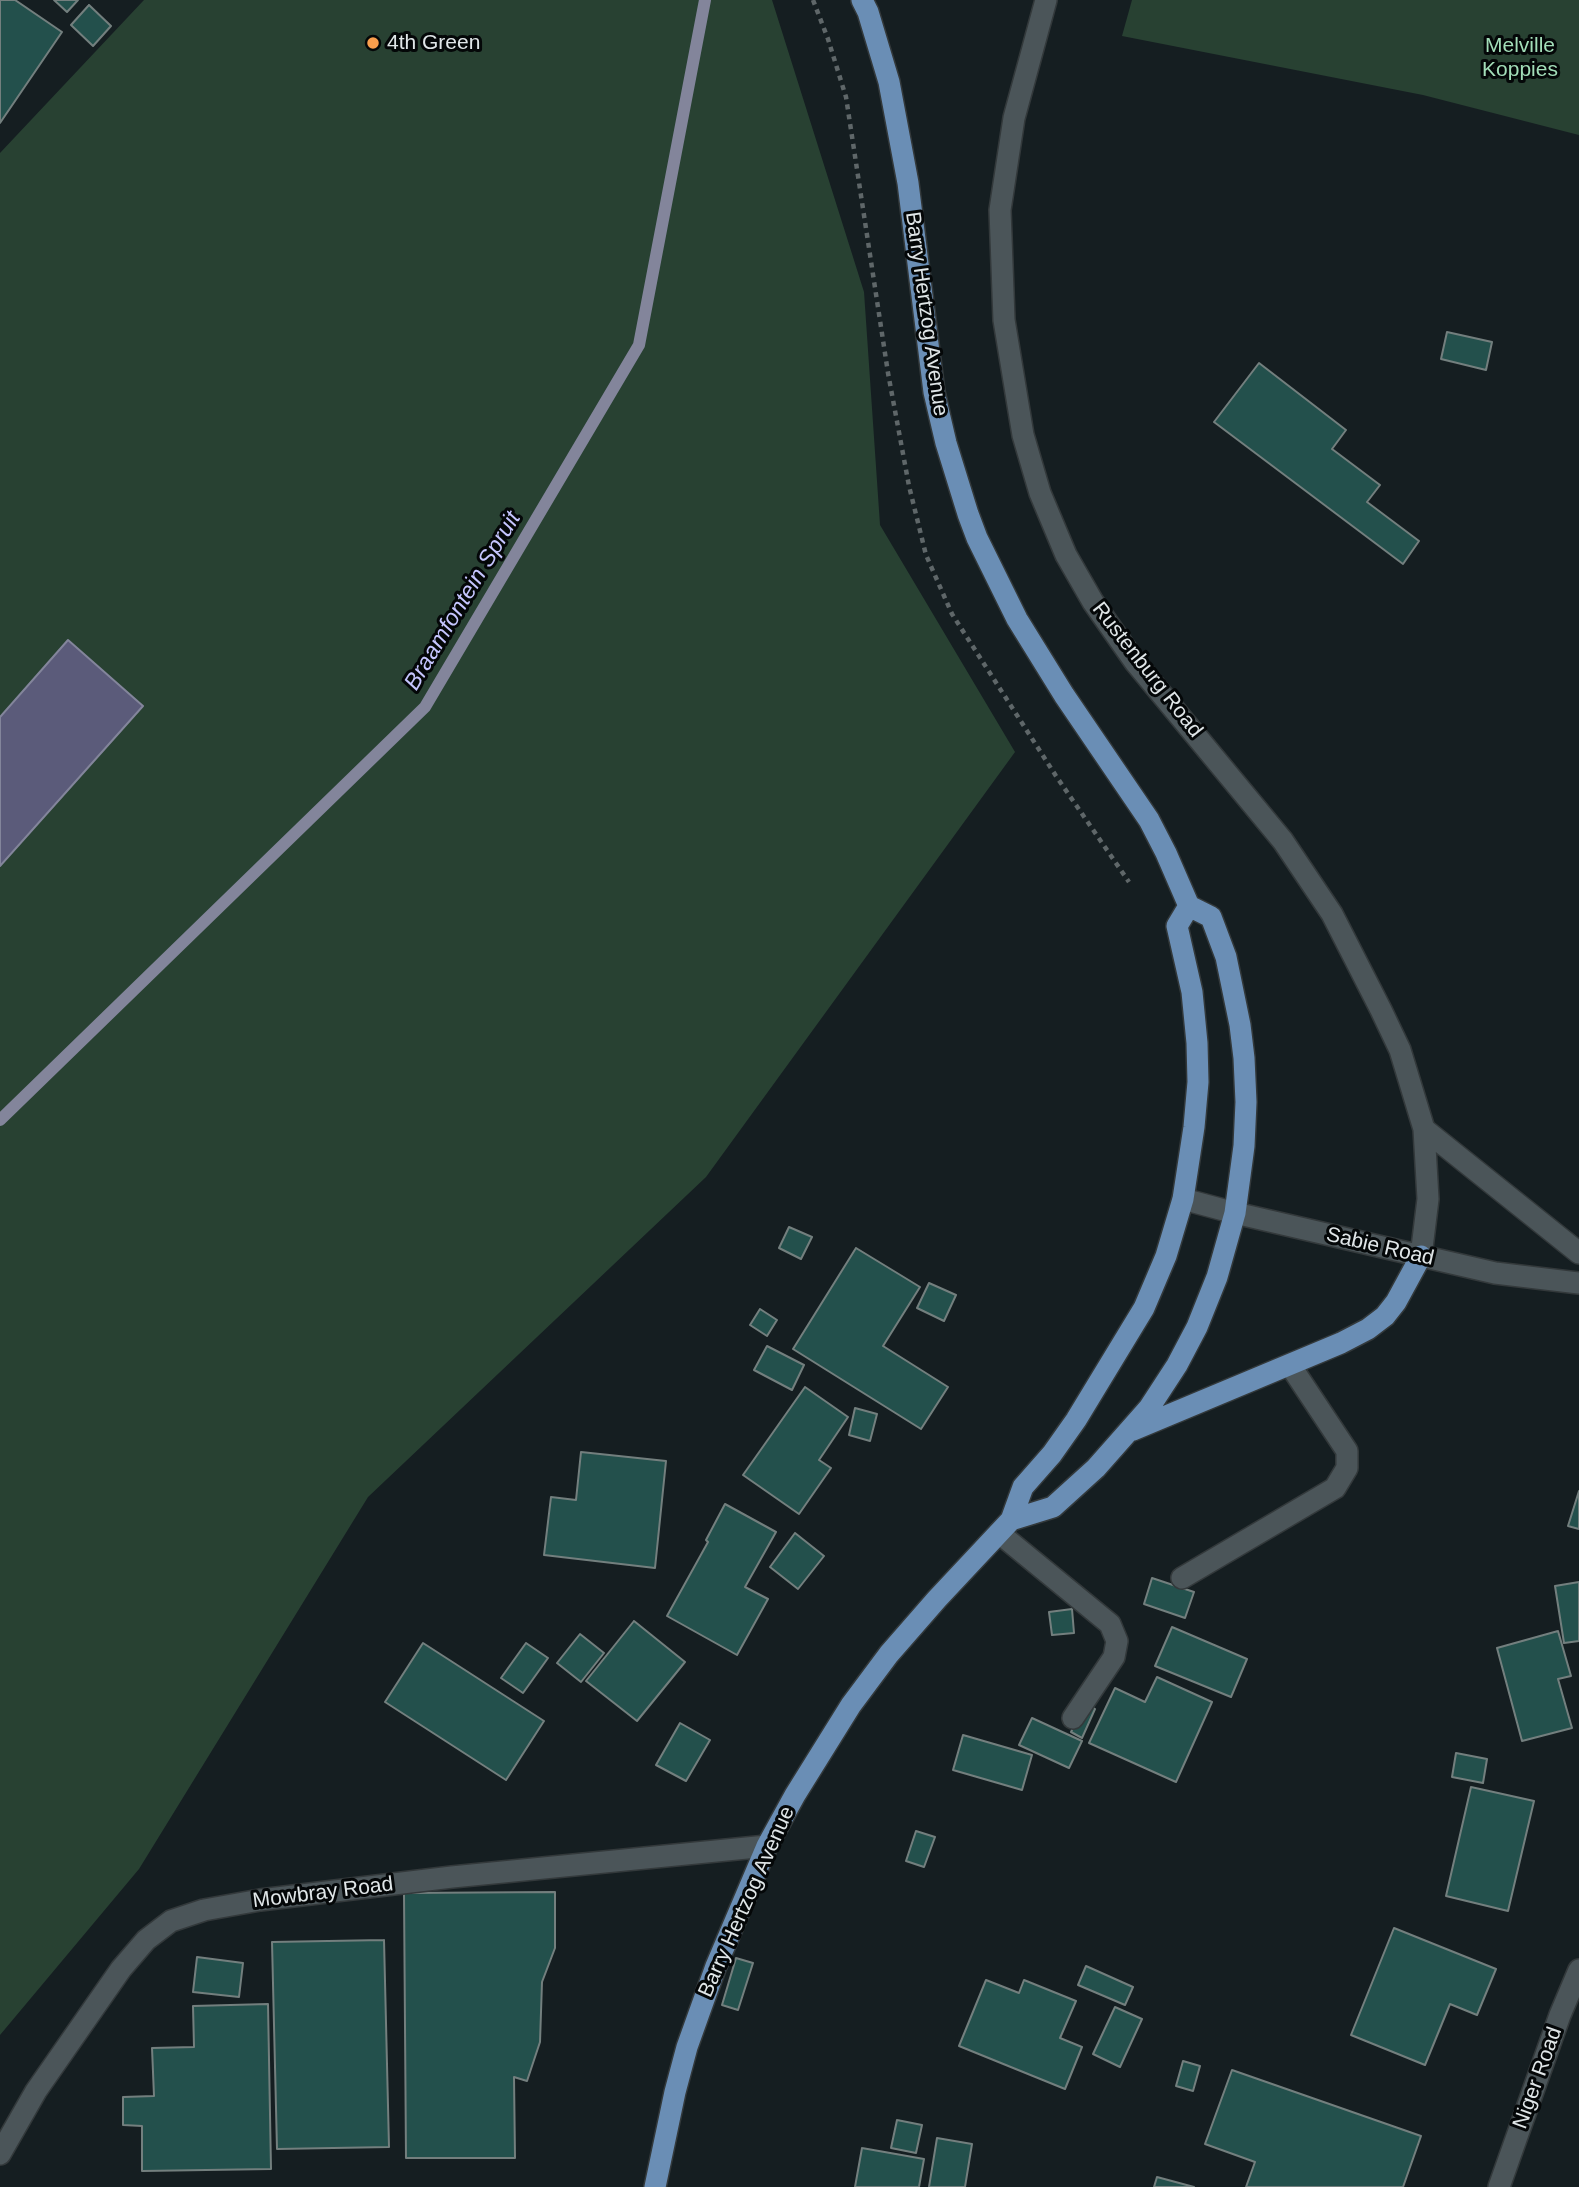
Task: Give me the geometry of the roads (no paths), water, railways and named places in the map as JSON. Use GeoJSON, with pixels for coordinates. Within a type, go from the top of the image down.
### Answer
{"type":"FeatureCollection","features":[{"type":"Feature","properties":{"kind":"main road","name":"Barry Hertzog Avenue"},"geometry":{"type":"LineString","coordinates":[[862,0],[890,82],[908,183],[934,392],[946,443],[976,538],[1017,619],[1064,695],[1149,820],[1167,853],[1189,906],[1211,917],[1226,957],[1240,1025],[1246,1102],[1236,1213],[1217,1277],[1197,1327],[1177,1365],[1149,1408],[1096,1468],[1053,1507],[1005,1527]]}},
{"type":"Feature","properties":{"kind":"main road","name":"Barry Hertzog Avenue"},"geometry":{"type":"LineString","coordinates":[[655,2187],[687,2047],[716,1965],[767,1846],[850,1705],[937,1598],[1005,1527],[1023,1487],[1052,1454],[1076,1420],[1143,1308],[1166,1256],[1182,1199],[1198,1082],[1192,992],[1177,926],[1189,906]]}},
{"type":"Feature","properties":{"kind":"main road"},"geometry":{"type":"LineString","coordinates":[[1130,1432],[1341,1343],[1385,1316],[1396,1302],[1421,1256]]}},
{"type":"Feature","properties":{"kind":"street","name":"Rustenburg Road"},"geometry":{"type":"LineString","coordinates":[[1046,0],[1014,118],[1000,210],[1004,320],[1023,435],[1040,493],[1066,555],[1116,636],[1283,841],[1332,914],[1400,1050],[1424,1129],[1428,1199],[1421,1256]]}},
{"type":"Feature","properties":{"kind":"street"},"geometry":{"type":"LineString","coordinates":[[1424,1129],[1579,1253]]}},
{"type":"Feature","properties":{"kind":"street","name":"Sabie Road"},"geometry":{"type":"LineString","coordinates":[[1182,1199],[1495,1273],[1579,1283]]}},
{"type":"Feature","properties":{"kind":"street"},"geometry":{"type":"LineString","coordinates":[[1182,1578],[1335,1489],[1347,1468],[1347,1451],[1290,1365]]}},
{"type":"Feature","properties":{"kind":"street"},"geometry":{"type":"LineString","coordinates":[[1005,1527],[1110,1624],[1117,1641],[1114,1657],[1073,1718]]}},
{"type":"Feature","properties":{"kind":"street","name":"Mowbray Road"},"geometry":{"type":"LineString","coordinates":[[0,2154],[36,2091],[121,1969],[146,1940],[171,1922],[204,1910],[260,1900],[452,1877],[767,1846]]}},
{"type":"Feature","properties":{"kind":"street","name":"Niger Road"},"geometry":{"type":"LineString","coordinates":[[1499,2187],[1570,2018],[1579,1970]]}},
{"type":"Feature","properties":{"kind":"water"},"geometry":{"type":"Polygon","coordinates":[[[68,640],[143,706],[0,866],[0,717],[68,640]]]}},
{"type":"Feature","properties":{"kind":"waterway","name":"Braamfontein Spruit"},"geometry":{"type":"LineString","coordinates":[[0,1120],[425,707],[639,345],[705,0]]}},
{"type":"Feature","properties":{"kind":"place","name":"4th Green"},"geometry":{"type":"Point","coordinates":[373,43]}},
{"type":"Feature","properties":{"kind":"park label","name":"Melville Koppies"},"geometry":{"type":"Point","coordinates":[1520,58]}}]}
